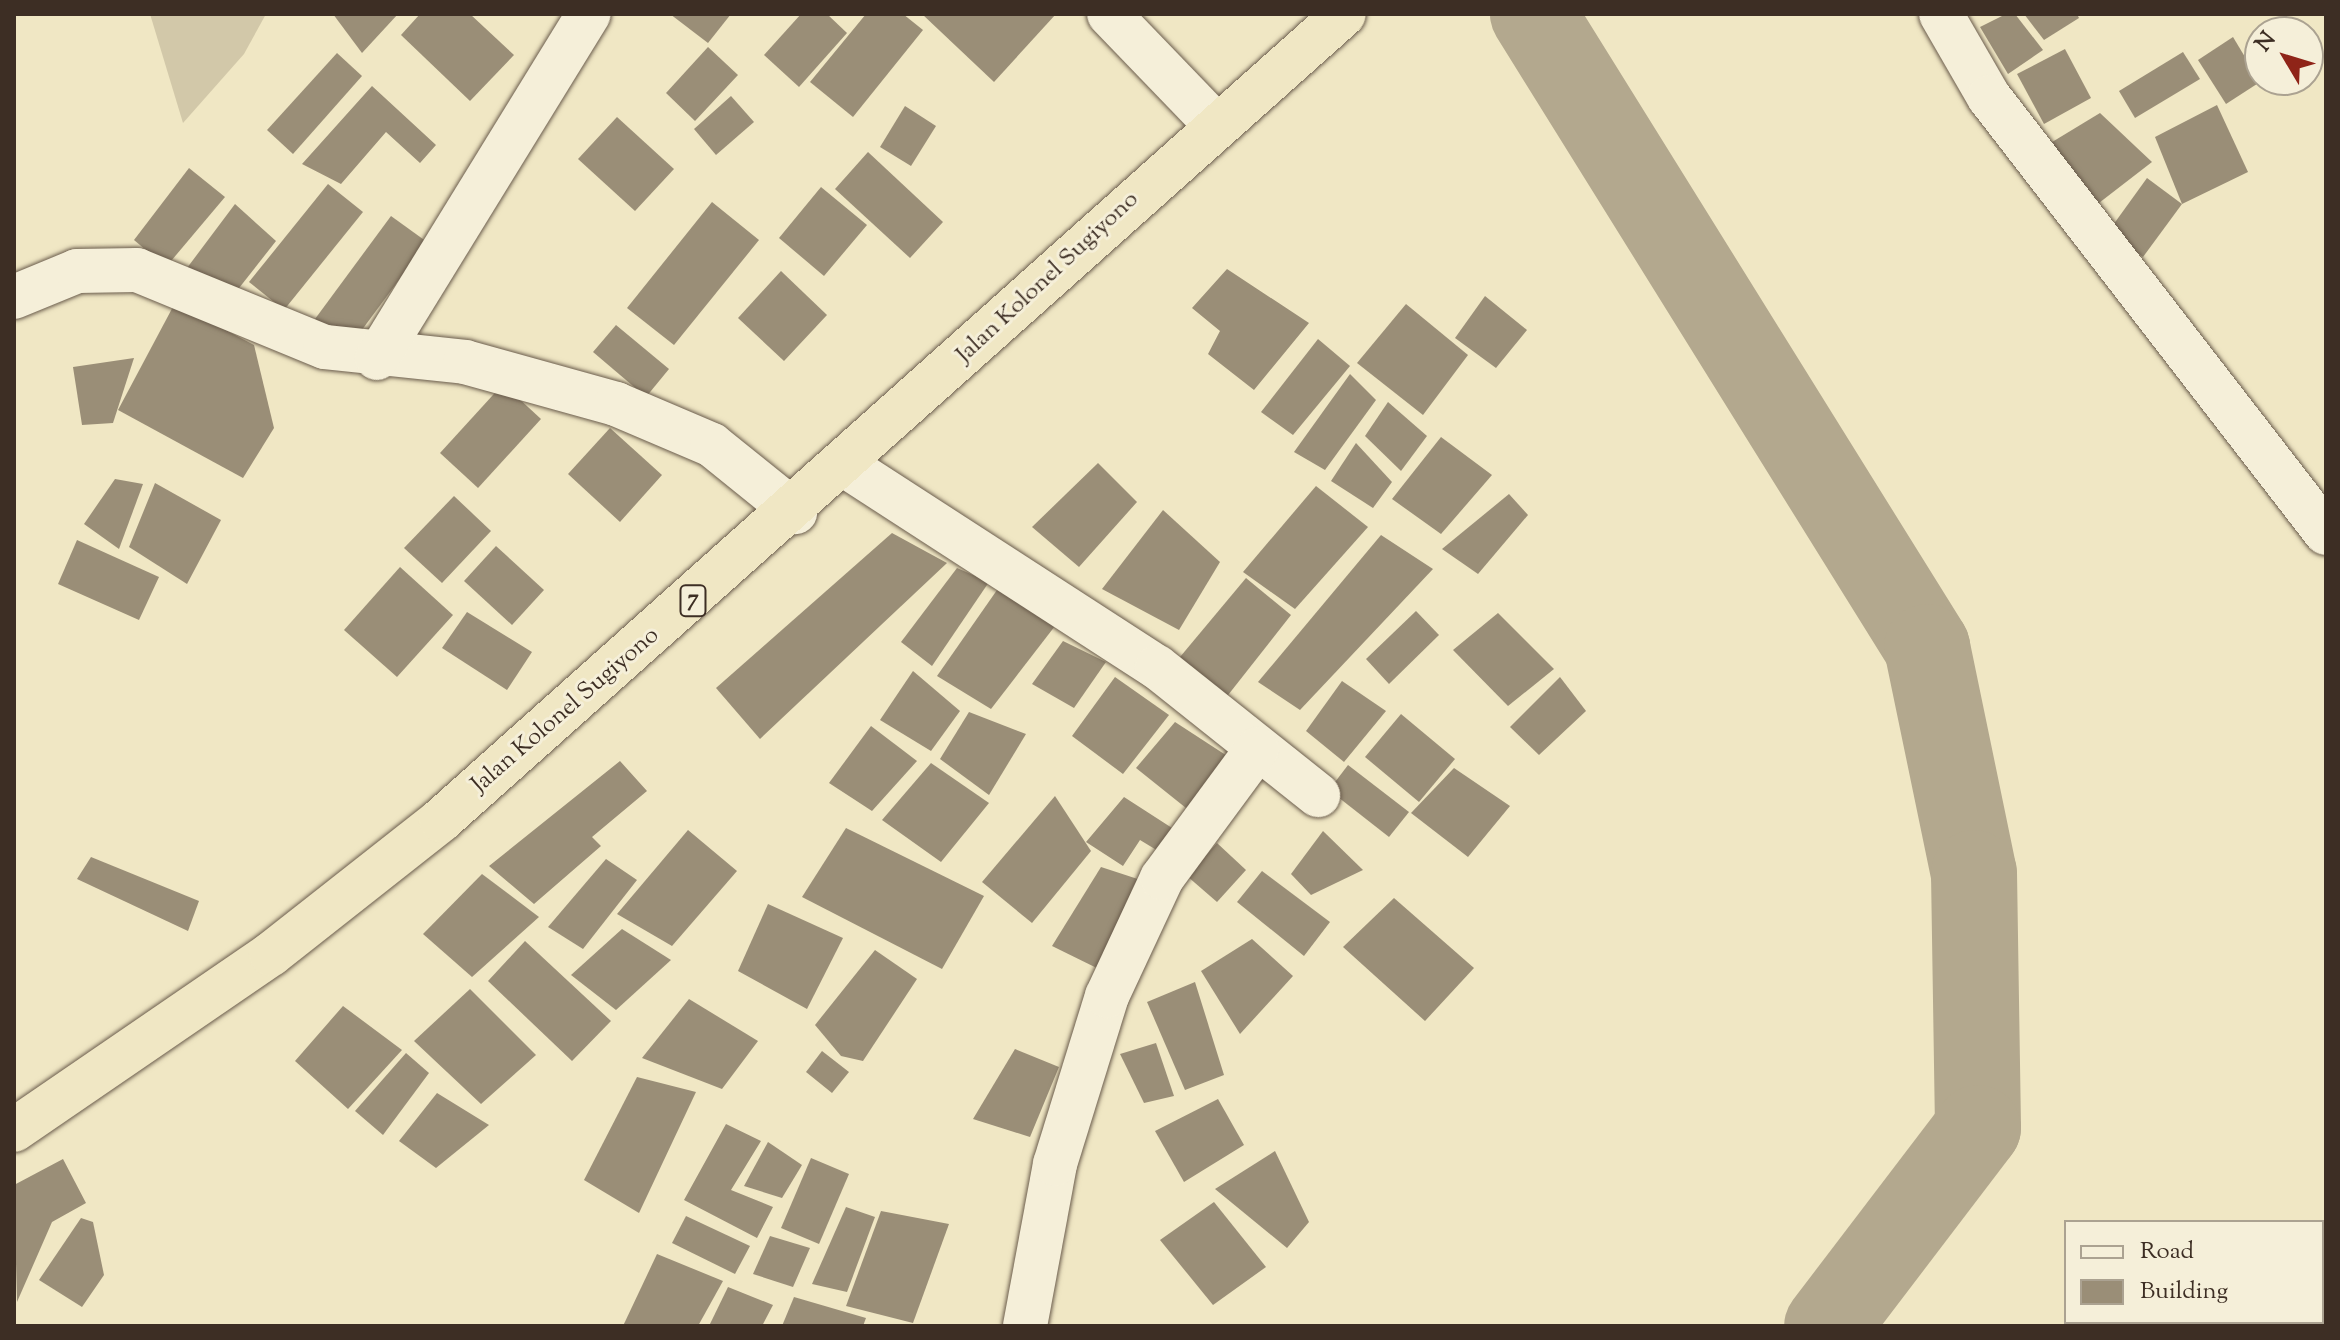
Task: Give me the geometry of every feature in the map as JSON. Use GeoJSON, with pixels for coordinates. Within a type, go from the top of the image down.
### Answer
{"type":"FeatureCollection","features":[{"type":"Feature","properties":{"kind":"highway","name":"Jalan Kolonel Sugiyono"},"geometry":{"type":"LineString","coordinates":[[14,1130],[271,954],[441,820],[795,512],[1215,124],[1338,19]]}},
{"type":"Feature","properties":{"kind":"street"},"geometry":{"type":"LineString","coordinates":[[377,358],[589,14]]}},
{"type":"Feature","properties":{"kind":"street"},"geometry":{"type":"LineString","coordinates":[[1109,14],[1215,124]]}},
{"type":"Feature","properties":{"kind":"street"},"geometry":{"type":"LineString","coordinates":[[1941,14],[1989,97],[2326,533]]}},
{"type":"Feature","properties":{"kind":"street"},"geometry":{"type":"LineString","coordinates":[[14,297],[77,271],[137,270],[325,347],[377,358],[465,362],[616,404],[712,445],[795,512]]}},
{"type":"Feature","properties":{"kind":"street"},"geometry":{"type":"LineString","coordinates":[[846,466],[1157,667],[1318,795]]}},
{"type":"Feature","properties":{"kind":"street"},"geometry":{"type":"LineString","coordinates":[[1025,1326],[1055,1164],[1107,996],[1162,878],[1257,749]]}},
{"type":"Feature","properties":{"kind":"shaded area"},"geometry":{"type":"Polygon","coordinates":[[[150,14],[266,14],[244,54],[183,123],[150,14]]]}},
{"type":"Feature","properties":{"kind":"building"},"geometry":{"type":"Polygon","coordinates":[[[333,14],[398,14],[362,53],[333,14]]]}},
{"type":"Feature","properties":{"kind":"building"},"geometry":{"type":"Polygon","coordinates":[[[420,14],[470,14],[514,55],[470,101],[401,35],[420,14]]]}},
{"type":"Feature","properties":{"kind":"building"},"geometry":{"type":"Polygon","coordinates":[[[670,14],[731,14],[708,43],[670,14]]]}},
{"type":"Feature","properties":{"kind":"building"},"geometry":{"type":"Polygon","coordinates":[[[801,14],[827,14],[847,33],[799,87],[764,55],[801,14]]]}},
{"type":"Feature","properties":{"kind":"building"},"geometry":{"type":"Polygon","coordinates":[[[866,14],[903,14],[923,30],[853,117],[810,82],[866,14]]]}},
{"type":"Feature","properties":{"kind":"building"},"geometry":{"type":"Polygon","coordinates":[[[922,14],[1056,14],[994,82],[922,14]]]}},
{"type":"Feature","properties":{"kind":"building"},"geometry":{"type":"Polygon","coordinates":[[[2006,14],[2015,14],[2043,50],[2008,74],[1980,27],[2006,14]]]}},
{"type":"Feature","properties":{"kind":"building"},"geometry":{"type":"Polygon","coordinates":[[[2024,14],[2077,14],[2079,18],[2044,40],[2024,14]]]}},
{"type":"Feature","properties":{"kind":"building"},"geometry":{"type":"Polygon","coordinates":[[[2233,37],[2244,55],[2244,92],[2226,104],[2198,60],[2233,37]]]}},
{"type":"Feature","properties":{"kind":"building"},"geometry":{"type":"Polygon","coordinates":[[[708,47],[738,75],[695,121],[666,93],[708,47]]]}},
{"type":"Feature","properties":{"kind":"building"},"geometry":{"type":"Polygon","coordinates":[[[2065,49],[2091,98],[2044,124],[2017,74],[2065,49]]]}},
{"type":"Feature","properties":{"kind":"building"},"geometry":{"type":"Polygon","coordinates":[[[2183,52],[2200,79],[2135,118],[2119,91],[2183,52]]]}},
{"type":"Feature","properties":{"kind":"building"},"geometry":{"type":"Polygon","coordinates":[[[337,53],[362,76],[293,154],[267,130],[337,53]]]}},
{"type":"Feature","properties":{"kind":"building"},"geometry":{"type":"Polygon","coordinates":[[[372,86],[436,145],[420,163],[386,132],[341,184],[302,164],[372,86]]]}},
{"type":"Feature","properties":{"kind":"building"},"geometry":{"type":"Polygon","coordinates":[[[731,96],[754,122],[716,155],[694,129],[731,96]]]}},
{"type":"Feature","properties":{"kind":"building"},"geometry":{"type":"Polygon","coordinates":[[[2217,105],[2248,172],[2182,204],[2155,137],[2217,105]]]}},
{"type":"Feature","properties":{"kind":"building"},"geometry":{"type":"Polygon","coordinates":[[[905,106],[936,126],[911,166],[880,147],[905,106]]]}},
{"type":"Feature","properties":{"kind":"building"},"geometry":{"type":"Polygon","coordinates":[[[2100,113],[2152,162],[2086,213],[2034,153],[2100,113]]]}},
{"type":"Feature","properties":{"kind":"building"},"geometry":{"type":"Polygon","coordinates":[[[617,117],[674,169],[635,211],[578,159],[617,117]]]}},
{"type":"Feature","properties":{"kind":"building"},"geometry":{"type":"Polygon","coordinates":[[[868,152],[943,222],[910,258],[835,189],[868,152]]]}},
{"type":"Feature","properties":{"kind":"building"},"geometry":{"type":"Polygon","coordinates":[[[189,168],[225,197],[166,267],[134,240],[189,168]]]}},
{"type":"Feature","properties":{"kind":"building"},"geometry":{"type":"Polygon","coordinates":[[[2147,178],[2182,204],[2143,257],[2108,232],[2147,178]]]}},
{"type":"Feature","properties":{"kind":"building"},"geometry":{"type":"Polygon","coordinates":[[[328,184],[363,212],[284,310],[249,282],[328,184]]]}},
{"type":"Feature","properties":{"kind":"building"},"geometry":{"type":"Polygon","coordinates":[[[821,187],[867,225],[824,276],[779,238],[821,187]]]}},
{"type":"Feature","properties":{"kind":"building"},"geometry":{"type":"Polygon","coordinates":[[[712,202],[759,240],[674,345],[627,308],[712,202]]]}},
{"type":"Feature","properties":{"kind":"building"},"geometry":{"type":"Polygon","coordinates":[[[235,204],[276,241],[232,297],[184,272],[235,204]]]}},
{"type":"Feature","properties":{"kind":"building"},"geometry":{"type":"Polygon","coordinates":[[[391,216],[427,242],[350,346],[315,319],[391,216]]]}},
{"type":"Feature","properties":{"kind":"building"},"geometry":{"type":"Polygon","coordinates":[[[1227,269],[1309,323],[1254,390],[1208,354],[1220,331],[1192,308],[1227,269]]]}},
{"type":"Feature","properties":{"kind":"building"},"geometry":{"type":"Polygon","coordinates":[[[781,271],[827,315],[784,361],[738,318],[781,271]]]}},
{"type":"Feature","properties":{"kind":"building"},"geometry":{"type":"Polygon","coordinates":[[[1485,296],[1527,330],[1496,368],[1455,338],[1485,296]]]}},
{"type":"Feature","properties":{"kind":"building"},"geometry":{"type":"Polygon","coordinates":[[[175,303],[254,345],[274,428],[243,478],[118,410],[175,303]]]}},
{"type":"Feature","properties":{"kind":"building"},"geometry":{"type":"Polygon","coordinates":[[[1406,304],[1468,355],[1423,415],[1357,363],[1406,304]]]}},
{"type":"Feature","properties":{"kind":"building"},"geometry":{"type":"Polygon","coordinates":[[[616,325],[669,369],[646,397],[593,352],[616,325]]]}},
{"type":"Feature","properties":{"kind":"building"},"geometry":{"type":"Polygon","coordinates":[[[1318,339],[1350,366],[1293,435],[1261,412],[1318,339]]]}},
{"type":"Feature","properties":{"kind":"building"},"geometry":{"type":"Polygon","coordinates":[[[134,358],[113,423],[82,425],[73,367],[134,358]]]}},
{"type":"Feature","properties":{"kind":"building"},"geometry":{"type":"Polygon","coordinates":[[[1350,374],[1376,400],[1325,470],[1294,452],[1350,374]]]}},
{"type":"Feature","properties":{"kind":"building"},"geometry":{"type":"Polygon","coordinates":[[[503,384],[541,419],[478,488],[440,453],[503,384]]]}},
{"type":"Feature","properties":{"kind":"building"},"geometry":{"type":"Polygon","coordinates":[[[1388,402],[1427,436],[1401,471],[1365,436],[1388,402]]]}},
{"type":"Feature","properties":{"kind":"building"},"geometry":{"type":"Polygon","coordinates":[[[610,428],[662,475],[620,522],[568,474],[610,428]]]}},
{"type":"Feature","properties":{"kind":"building"},"geometry":{"type":"Polygon","coordinates":[[[1441,437],[1492,475],[1441,534],[1392,499],[1441,437]]]}},
{"type":"Feature","properties":{"kind":"building"},"geometry":{"type":"Polygon","coordinates":[[[1356,443],[1392,482],[1373,508],[1331,481],[1356,443]]]}},
{"type":"Feature","properties":{"kind":"building"},"geometry":{"type":"Polygon","coordinates":[[[1098,463],[1137,502],[1079,567],[1032,527],[1098,463]]]}},
{"type":"Feature","properties":{"kind":"building"},"geometry":{"type":"Polygon","coordinates":[[[115,479],[143,484],[119,549],[84,524],[115,479]]]}},
{"type":"Feature","properties":{"kind":"building"},"geometry":{"type":"Polygon","coordinates":[[[155,483],[221,520],[187,584],[129,547],[155,483]]]}},
{"type":"Feature","properties":{"kind":"building"},"geometry":{"type":"Polygon","coordinates":[[[1316,486],[1368,527],[1295,609],[1243,572],[1316,486]]]}},
{"type":"Feature","properties":{"kind":"building"},"geometry":{"type":"Polygon","coordinates":[[[1509,494],[1528,515],[1478,574],[1442,549],[1509,494]]]}},
{"type":"Feature","properties":{"kind":"building"},"geometry":{"type":"Polygon","coordinates":[[[454,496],[491,531],[442,583],[404,548],[454,496]]]}},
{"type":"Feature","properties":{"kind":"building"},"geometry":{"type":"Polygon","coordinates":[[[1163,510],[1220,562],[1179,630],[1102,589],[1163,510]]]}},
{"type":"Feature","properties":{"kind":"building"},"geometry":{"type":"Polygon","coordinates":[[[892,533],[947,563],[760,739],[716,688],[892,533]]]}},
{"type":"Feature","properties":{"kind":"building"},"geometry":{"type":"Polygon","coordinates":[[[1381,535],[1433,569],[1300,710],[1258,682],[1381,535]]]}},
{"type":"Feature","properties":{"kind":"building"},"geometry":{"type":"Polygon","coordinates":[[[77,540],[159,577],[139,620],[58,584],[77,540]]]}},
{"type":"Feature","properties":{"kind":"building"},"geometry":{"type":"Polygon","coordinates":[[[496,546],[544,590],[512,625],[464,581],[496,546]]]}},
{"type":"Feature","properties":{"kind":"building"},"geometry":{"type":"Polygon","coordinates":[[[400,567],[453,615],[397,677],[344,630],[400,567]]]}},
{"type":"Feature","properties":{"kind":"building"},"geometry":{"type":"Polygon","coordinates":[[[957,568],[989,582],[932,666],[901,642],[957,568]]]}},
{"type":"Feature","properties":{"kind":"building"},"geometry":{"type":"Polygon","coordinates":[[[1246,578],[1291,615],[1221,704],[1175,663],[1246,578]]]}},
{"type":"Feature","properties":{"kind":"building"},"geometry":{"type":"Polygon","coordinates":[[[997,590],[1055,626],[991,709],[937,676],[997,590]]]}},
{"type":"Feature","properties":{"kind":"building"},"geometry":{"type":"Polygon","coordinates":[[[1416,611],[1439,635],[1389,684],[1366,659],[1416,611]]]}},
{"type":"Feature","properties":{"kind":"building"},"geometry":{"type":"Polygon","coordinates":[[[467,612],[532,652],[507,690],[442,648],[467,612]]]}},
{"type":"Feature","properties":{"kind":"building"},"geometry":{"type":"Polygon","coordinates":[[[1498,613],[1554,669],[1508,706],[1453,650],[1498,613]]]}},
{"type":"Feature","properties":{"kind":"building"},"geometry":{"type":"Polygon","coordinates":[[[1063,641],[1106,662],[1074,708],[1032,684],[1063,641]]]}},
{"type":"Feature","properties":{"kind":"building"},"geometry":{"type":"Polygon","coordinates":[[[913,671],[960,711],[931,751],[880,720],[913,671]]]}},
{"type":"Feature","properties":{"kind":"building"},"geometry":{"type":"Polygon","coordinates":[[[1115,677],[1169,715],[1123,774],[1072,736],[1115,677]]]}},
{"type":"Feature","properties":{"kind":"building"},"geometry":{"type":"Polygon","coordinates":[[[1560,677],[1586,711],[1539,755],[1510,727],[1560,677]]]}},
{"type":"Feature","properties":{"kind":"building"},"geometry":{"type":"Polygon","coordinates":[[[1342,681],[1386,711],[1344,762],[1306,731],[1342,681]]]}},
{"type":"Feature","properties":{"kind":"building"},"geometry":{"type":"Polygon","coordinates":[[[969,712],[1026,734],[989,795],[940,759],[969,712]]]}},
{"type":"Feature","properties":{"kind":"building"},"geometry":{"type":"Polygon","coordinates":[[[1401,714],[1455,759],[1419,802],[1365,757],[1401,714]]]}},
{"type":"Feature","properties":{"kind":"building"},"geometry":{"type":"Polygon","coordinates":[[[1175,722],[1238,763],[1196,816],[1136,768],[1175,722]]]}},
{"type":"Feature","properties":{"kind":"building"},"geometry":{"type":"Polygon","coordinates":[[[871,726],[917,761],[872,811],[829,783],[871,726]]]}},
{"type":"Feature","properties":{"kind":"building"},"geometry":{"type":"Polygon","coordinates":[[[620,761],[647,791],[592,837],[601,846],[534,904],[489,866],[620,761]]]}},
{"type":"Feature","properties":{"kind":"building"},"geometry":{"type":"Polygon","coordinates":[[[931,763],[989,803],[941,862],[882,820],[931,763]]]}},
{"type":"Feature","properties":{"kind":"building"},"geometry":{"type":"Polygon","coordinates":[[[1348,765],[1409,812],[1389,837],[1329,790],[1348,765]]]}},
{"type":"Feature","properties":{"kind":"building"},"geometry":{"type":"Polygon","coordinates":[[[1454,768],[1510,806],[1468,857],[1411,813],[1454,768]]]}},
{"type":"Feature","properties":{"kind":"building"},"geometry":{"type":"Polygon","coordinates":[[[1055,796],[1091,851],[1032,923],[982,882],[1055,796]]]}},
{"type":"Feature","properties":{"kind":"building"},"geometry":{"type":"Polygon","coordinates":[[[1124,797],[1186,837],[1168,857],[1140,840],[1123,866],[1086,842],[1124,797]]]}},
{"type":"Feature","properties":{"kind":"building"},"geometry":{"type":"Polygon","coordinates":[[[846,828],[984,896],[942,969],[802,897],[846,828]]]}},
{"type":"Feature","properties":{"kind":"building"},"geometry":{"type":"Polygon","coordinates":[[[688,830],[737,871],[672,946],[617,914],[688,830]]]}},
{"type":"Feature","properties":{"kind":"building"},"geometry":{"type":"Polygon","coordinates":[[[1323,831],[1363,870],[1311,895],[1291,874],[1323,831]]]}},
{"type":"Feature","properties":{"kind":"building"},"geometry":{"type":"Polygon","coordinates":[[[1217,843],[1246,870],[1217,902],[1187,876],[1217,843]]]}},
{"type":"Feature","properties":{"kind":"building"},"geometry":{"type":"Polygon","coordinates":[[[91,857],[199,901],[188,931],[77,879],[91,857]]]}},
{"type":"Feature","properties":{"kind":"building"},"geometry":{"type":"Polygon","coordinates":[[[606,859],[637,880],[583,949],[548,927],[606,859]]]}},
{"type":"Feature","properties":{"kind":"building"},"geometry":{"type":"Polygon","coordinates":[[[1101,867],[1153,884],[1111,975],[1052,946],[1101,867]]]}},
{"type":"Feature","properties":{"kind":"building"},"geometry":{"type":"Polygon","coordinates":[[[1262,871],[1330,922],[1304,956],[1237,902],[1262,871]]]}},
{"type":"Feature","properties":{"kind":"building"},"geometry":{"type":"Polygon","coordinates":[[[482,874],[539,917],[472,977],[423,934],[482,874]]]}},
{"type":"Feature","properties":{"kind":"building"},"geometry":{"type":"Polygon","coordinates":[[[1394,898],[1474,968],[1425,1021],[1343,947],[1394,898]]]}},
{"type":"Feature","properties":{"kind":"building"},"geometry":{"type":"Polygon","coordinates":[[[768,904],[843,938],[807,1009],[738,971],[768,904]]]}},
{"type":"Feature","properties":{"kind":"building"},"geometry":{"type":"Polygon","coordinates":[[[622,929],[671,960],[616,1010],[571,975],[622,929]]]}},
{"type":"Feature","properties":{"kind":"building"},"geometry":{"type":"Polygon","coordinates":[[[1252,939],[1293,976],[1240,1034],[1201,971],[1252,939]]]}},
{"type":"Feature","properties":{"kind":"building"},"geometry":{"type":"Polygon","coordinates":[[[525,941],[611,1021],[572,1061],[488,981],[525,941]]]}},
{"type":"Feature","properties":{"kind":"building"},"geometry":{"type":"Polygon","coordinates":[[[875,950],[917,979],[863,1061],[841,1056],[815,1025],[875,950]]]}},
{"type":"Feature","properties":{"kind":"building"},"geometry":{"type":"Polygon","coordinates":[[[1195,982],[1224,1075],[1185,1090],[1147,1002],[1195,982]]]}},
{"type":"Feature","properties":{"kind":"building"},"geometry":{"type":"Polygon","coordinates":[[[470,989],[536,1055],[481,1104],[414,1041],[470,989]]]}},
{"type":"Feature","properties":{"kind":"building"},"geometry":{"type":"Polygon","coordinates":[[[689,999],[758,1041],[722,1089],[642,1058],[689,999]]]}},
{"type":"Feature","properties":{"kind":"building"},"geometry":{"type":"Polygon","coordinates":[[[343,1006],[402,1050],[348,1109],[295,1061],[343,1006]]]}},
{"type":"Feature","properties":{"kind":"building"},"geometry":{"type":"Polygon","coordinates":[[[1156,1043],[1174,1096],[1144,1103],[1120,1054],[1156,1043]]]}},
{"type":"Feature","properties":{"kind":"building"},"geometry":{"type":"Polygon","coordinates":[[[1015,1049],[1059,1067],[1030,1137],[973,1119],[1015,1049]]]}},
{"type":"Feature","properties":{"kind":"building"},"geometry":{"type":"Polygon","coordinates":[[[822,1051],[849,1072],[832,1093],[806,1072],[822,1051]]]}},
{"type":"Feature","properties":{"kind":"building"},"geometry":{"type":"Polygon","coordinates":[[[406,1053],[429,1073],[383,1135],[355,1111],[406,1053]]]}},
{"type":"Feature","properties":{"kind":"building"},"geometry":{"type":"Polygon","coordinates":[[[637,1077],[696,1092],[639,1213],[584,1180],[637,1077]]]}},
{"type":"Feature","properties":{"kind":"building"},"geometry":{"type":"Polygon","coordinates":[[[437,1093],[489,1125],[436,1168],[399,1141],[437,1093]]]}},
{"type":"Feature","properties":{"kind":"building"},"geometry":{"type":"Polygon","coordinates":[[[1218,1099],[1244,1145],[1184,1182],[1155,1131],[1218,1099]]]}},
{"type":"Feature","properties":{"kind":"building"},"geometry":{"type":"Polygon","coordinates":[[[726,1124],[761,1141],[731,1190],[773,1207],[757,1238],[684,1200],[726,1124]]]}},
{"type":"Feature","properties":{"kind":"building"},"geometry":{"type":"Polygon","coordinates":[[[768,1142],[802,1165],[782,1198],[744,1186],[768,1142]]]}},
{"type":"Feature","properties":{"kind":"building"},"geometry":{"type":"Polygon","coordinates":[[[1275,1151],[1309,1222],[1287,1248],[1215,1189],[1275,1151]]]}},
{"type":"Feature","properties":{"kind":"building"},"geometry":{"type":"Polygon","coordinates":[[[811,1158],[849,1174],[819,1244],[781,1228],[811,1158]]]}},
{"type":"Feature","properties":{"kind":"building"},"geometry":{"type":"Polygon","coordinates":[[[63,1159],[86,1203],[52,1222],[17,1302],[14,1185],[63,1159]]]}},
{"type":"Feature","properties":{"kind":"building"},"geometry":{"type":"Polygon","coordinates":[[[1214,1202],[1266,1267],[1213,1305],[1160,1240],[1214,1202]]]}},
{"type":"Feature","properties":{"kind":"building"},"geometry":{"type":"Polygon","coordinates":[[[846,1207],[875,1217],[847,1292],[812,1284],[846,1207]]]}},
{"type":"Feature","properties":{"kind":"building"},"geometry":{"type":"Polygon","coordinates":[[[881,1211],[949,1224],[913,1323],[846,1306],[881,1211]]]}},
{"type":"Feature","properties":{"kind":"building"},"geometry":{"type":"Polygon","coordinates":[[[686,1216],[750,1246],[735,1274],[672,1243],[686,1216]]]}},
{"type":"Feature","properties":{"kind":"building"},"geometry":{"type":"Polygon","coordinates":[[[81,1218],[93,1222],[104,1275],[82,1307],[39,1280],[81,1218]]]}},
{"type":"Feature","properties":{"kind":"building"},"geometry":{"type":"Polygon","coordinates":[[[770,1236],[810,1248],[793,1287],[753,1274],[770,1236]]]}},
{"type":"Feature","properties":{"kind":"building"},"geometry":{"type":"Polygon","coordinates":[[[657,1254],[723,1281],[698,1326],[623,1326],[657,1254]]]}},
{"type":"Feature","properties":{"kind":"building"},"geometry":{"type":"Polygon","coordinates":[[[728,1287],[773,1305],[762,1326],[709,1326],[728,1287]]]}},
{"type":"Feature","properties":{"kind":"building"},"geometry":{"type":"Polygon","coordinates":[[[794,1297],[866,1318],[863,1326],[782,1326],[794,1297]]]}},
{"type":"Feature","properties":{"kind":"waterway"},"geometry":{"type":"LineString","coordinates":[[1533,14],[1927,647],[1974,873],[1978,1128],[1827,1326]]}}]}
